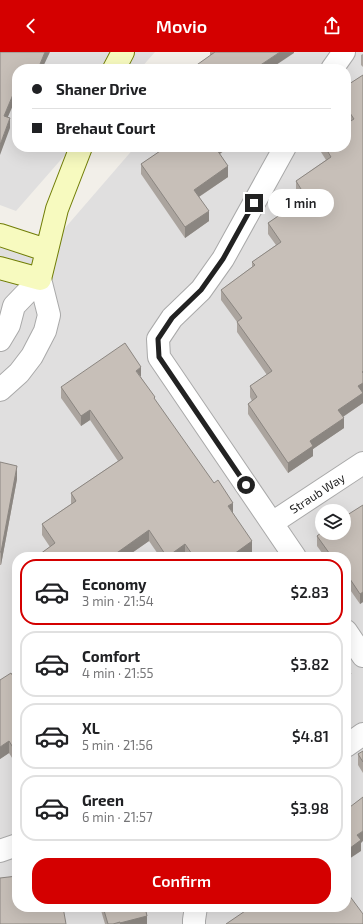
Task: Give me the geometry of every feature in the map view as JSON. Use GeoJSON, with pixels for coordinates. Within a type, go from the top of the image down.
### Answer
{"type":"FeatureCollection","features":[{"type":"Feature","properties":{"kind":"main road"},"geometry":{"type":"LineString","coordinates":[[117,64],[123,52]]}},
{"type":"Feature","properties":{"kind":"main road"},"geometry":{"type":"LineString","coordinates":[[0,268],[40,279],[57,209],[79,152]]}},
{"type":"Feature","properties":{"kind":"main road"},"geometry":{"type":"LineString","coordinates":[[0,235],[46,250]]}},
{"type":"Feature","properties":{"kind":"street"},"geometry":{"type":"LineString","coordinates":[[336,64],[344,52]]}},
{"type":"Feature","properties":{"kind":"street"},"geometry":{"type":"LineString","coordinates":[[282,152],[223,259],[201,290],[172,318],[158,339],[159,357],[292,552]]}},
{"type":"Feature","properties":{"kind":"street"},"geometry":{"type":"LineString","coordinates":[[0,340],[9,325],[14,306],[40,279]]}},
{"type":"Feature","properties":{"kind":"street"},"geometry":{"type":"LineString","coordinates":[[0,390],[19,373],[32,356],[45,331],[49,315],[40,279]]}},
{"type":"Feature","properties":{"kind":"street","name":"Straub Way"},"geometry":{"type":"LineString","coordinates":[[272,523],[363,463]]}},
{"type":"Feature","properties":{"kind":"street"},"geometry":{"type":"LineString","coordinates":[[351,638],[363,656]]}},
{"type":"Feature","properties":{"kind":"street"},"geometry":{"type":"LineString","coordinates":[[351,742],[363,734]]}},
{"type":"Feature","properties":{"kind":"street"},"geometry":{"type":"LineString","coordinates":[[0,851],[12,847]]}},
{"type":"Feature","properties":{"kind":"street"},"geometry":{"type":"LineString","coordinates":[[194,924],[195,912]]}},
{"type":"Feature","properties":{"kind":"shaded area"},"geometry":{"type":"Polygon","coordinates":[[[0,52],[155,52],[144,64],[12,64],[12,152],[68,152],[16,211],[0,205],[0,52]]]}},
{"type":"Feature","properties":{"kind":"shaded area"},"geometry":{"type":"Polygon","coordinates":[[[216,52],[363,52],[363,924],[0,924],[0,248],[46,250],[131,152],[351,152],[351,64],[205,64],[216,52]]]}},
{"type":"Feature","properties":{"kind":"building"},"geometry":{"type":"Polygon","coordinates":[[[0,52],[45,52],[40,64],[12,64],[12,97],[4,116],[10,118],[0,145],[0,52]]]}},
{"type":"Feature","properties":{"kind":"building"},"geometry":{"type":"Polygon","coordinates":[[[215,52],[280,52],[262,64],[198,64],[215,52]]]}},
{"type":"Feature","properties":{"kind":"building"},"geometry":{"type":"Polygon","coordinates":[[[363,75],[363,383],[358,386],[363,393],[338,410],[344,418],[310,441],[313,446],[288,463],[248,404],[257,397],[250,386],[272,371],[237,322],[242,318],[221,290],[255,265],[252,262],[281,242],[268,223],[306,197],[296,181],[331,157],[328,152],[351,152],[351,121],[354,119],[351,114],[351,83],[363,75]]]}},
{"type":"Feature","properties":{"kind":"building"},"geometry":{"type":"Polygon","coordinates":[[[159,152],[218,152],[228,166],[194,190],[209,211],[185,227],[141,164],[159,152]]]}},
{"type":"Feature","properties":{"kind":"building"},"geometry":{"type":"Polygon","coordinates":[[[125,343],[141,367],[136,371],[214,483],[218,480],[233,503],[228,506],[252,541],[237,552],[191,552],[185,544],[174,552],[164,552],[149,530],[118,552],[43,552],[55,543],[42,524],[76,501],[71,493],[123,458],[90,410],[81,416],[61,387],[125,343]]]}},
{"type":"Feature","properties":{"kind":"building"},"geometry":{"type":"Polygon","coordinates":[[[0,462],[17,466],[1,552],[0,552],[0,462]]]}},
{"type":"Feature","properties":{"kind":"building"},"geometry":{"type":"Polygon","coordinates":[[[363,505],[363,592],[360,594],[351,580],[351,552],[328,552],[320,540],[351,540],[351,513],[363,505]]]}},
{"type":"Feature","properties":{"kind":"building"},"geometry":{"type":"Polygon","coordinates":[[[11,673],[12,675],[12,746],[9,741],[0,747],[0,680],[11,673]]]}},
{"type":"Feature","properties":{"kind":"building"},"geometry":{"type":"Polygon","coordinates":[[[363,751],[363,762],[358,754],[363,751]]]}},
{"type":"Feature","properties":{"kind":"building"},"geometry":{"type":"Polygon","coordinates":[[[363,797],[363,831],[357,835],[361,840],[351,847],[351,806],[363,797]]]}},
{"type":"Feature","properties":{"kind":"building"},"geometry":{"type":"Polygon","coordinates":[[[12,877],[12,912],[64,912],[66,924],[0,924],[0,878],[12,877]]]}},
{"type":"Feature","properties":{"kind":"building"},"geometry":{"type":"Polygon","coordinates":[[[351,898],[363,914],[363,924],[226,924],[244,912],[351,912],[351,898]]]}},
{"type":"Feature","properties":{"kind":"building"},"geometry":{"type":"Polygon","coordinates":[[[104,912],[146,912],[147,916],[120,923],[108,924],[104,912]]]}},
{"type":"Feature","properties":{"kind":"route"},"geometry":{"type":"LineString","coordinates":[[246,485],[159,357],[158,339],[172,318],[201,290],[223,259],[254,203]]}}]}
